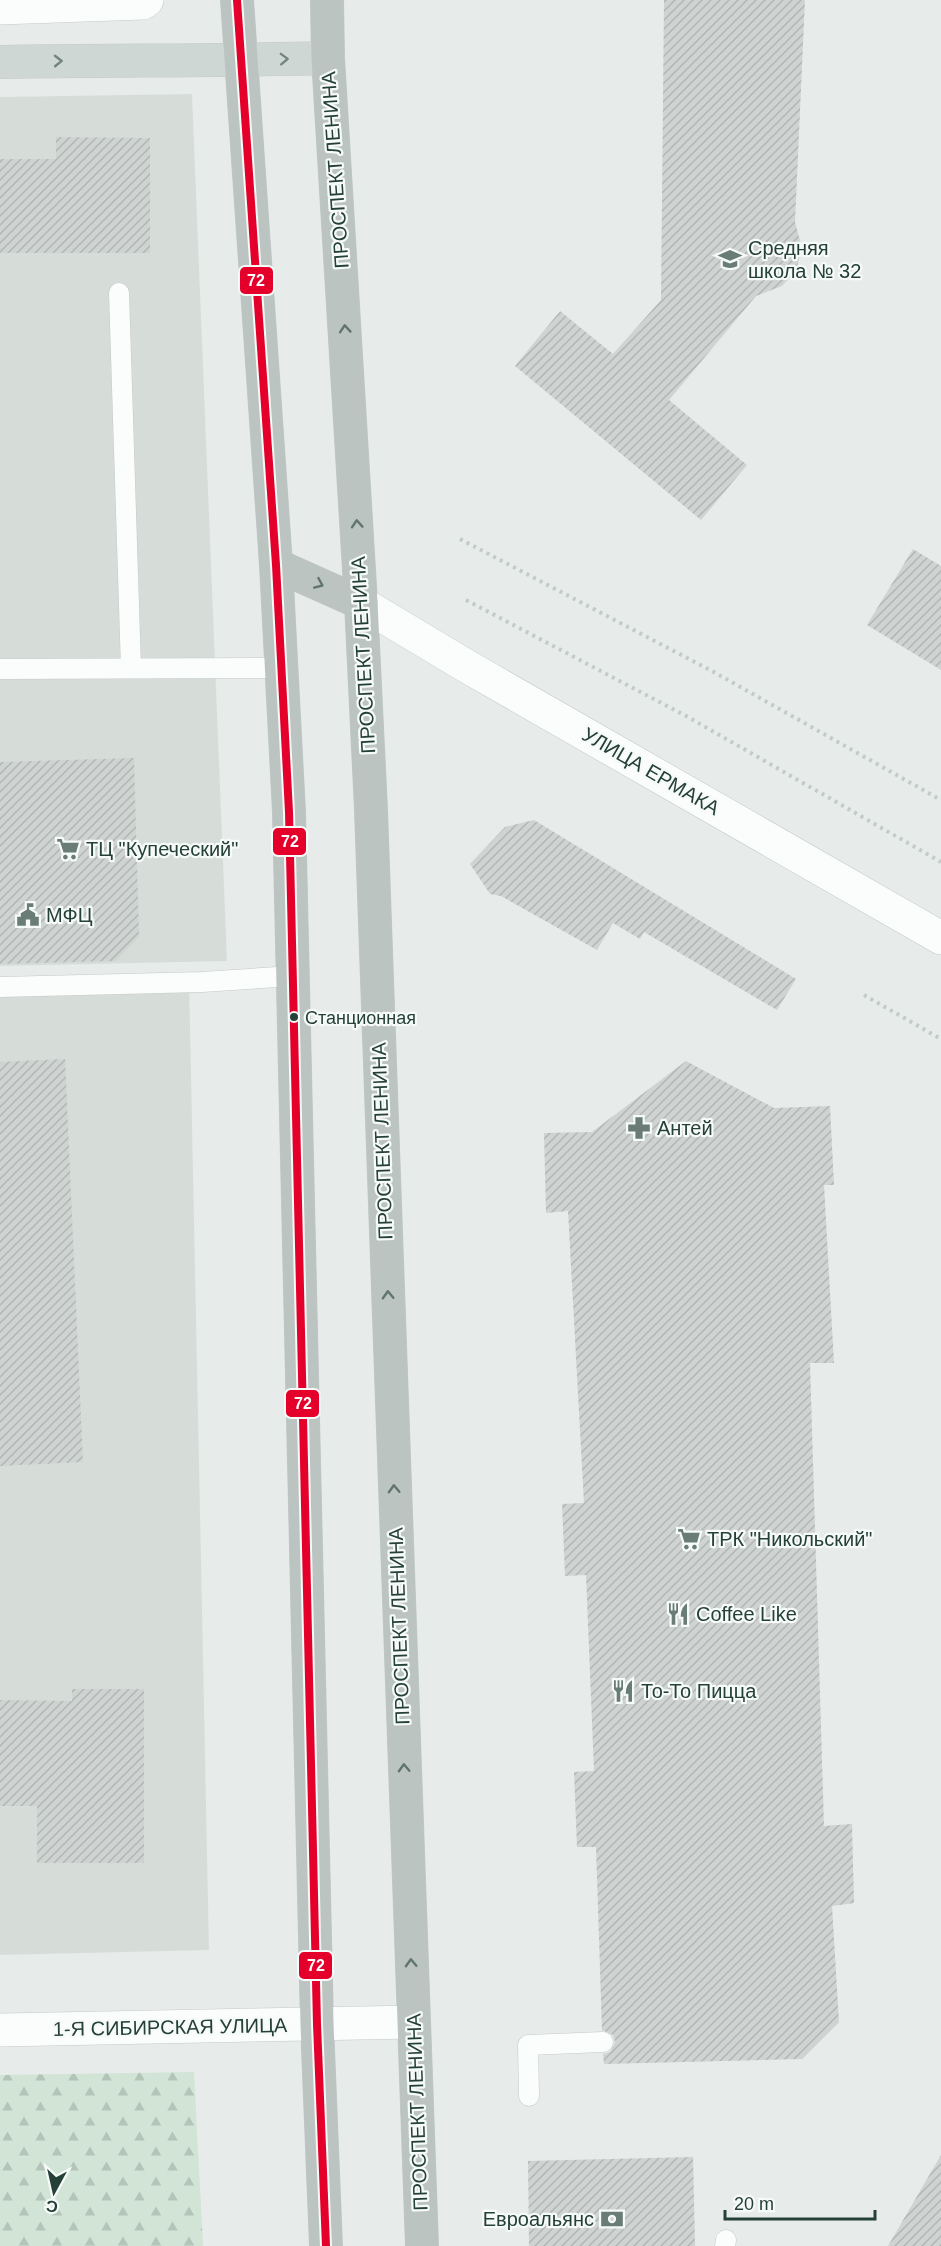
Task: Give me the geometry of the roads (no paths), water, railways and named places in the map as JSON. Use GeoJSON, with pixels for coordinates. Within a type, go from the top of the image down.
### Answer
{"type":"FeatureCollection","features":[{"type":"Feature","properties":{"kind":"highway"},"geometry":{"type":"LineString","coordinates":[[237,0],[276,565],[280,668],[290,812],[317,2024],[326,2246]]}},
{"type":"Feature","properties":{"kind":"highway","name":"ПРОСПЕКТ ЛЕНИНА"},"geometry":{"type":"LineString","coordinates":[[327,0],[328,58],[362,603],[372,834],[422,2246]]}},
{"type":"Feature","properties":{"kind":"highway"},"geometry":{"type":"LineString","coordinates":[[276,565],[362,603]]}},
{"type":"Feature","properties":{"kind":"main road"},"geometry":{"type":"LineString","coordinates":[[0,8],[143,3],[147,0]]}},
{"type":"Feature","properties":{"kind":"main road"},"geometry":{"type":"LineString","coordinates":[[0,62],[146,59],[240,61],[328,58]]}},
{"type":"Feature","properties":{"kind":"main road","name":"УЛИЦА ЕРМАКА"},"geometry":{"type":"LineString","coordinates":[[362,603],[468,667],[941,938]]}},
{"type":"Feature","properties":{"kind":"main road","name":"1-Я СИБИРСКАЯ УЛИЦА"},"geometry":{"type":"LineString","coordinates":[[0,2030],[413,2022]]}},
{"type":"Feature","properties":{"kind":"lane"},"geometry":{"type":"LineString","coordinates":[[119,293],[131,668]]}},
{"type":"Feature","properties":{"kind":"lane"},"geometry":{"type":"LineString","coordinates":[[0,669],[280,668]]}},
{"type":"Feature","properties":{"kind":"lane"},"geometry":{"type":"LineString","coordinates":[[0,987],[202,982],[292,976]]}},
{"type":"Feature","properties":{"kind":"lane"},"geometry":{"type":"LineString","coordinates":[[529,2096],[528,2045],[603,2042]]}},
{"type":"Feature","properties":{"kind":"place","name":"Средняя школа № 32"},"geometry":{"type":"Point","coordinates":[730,259]}},
{"type":"Feature","properties":{"kind":"place","name":"ТЦ \"Купеческий\""},"geometry":{"type":"Point","coordinates":[68,849]}},
{"type":"Feature","properties":{"kind":"place","name":"МФЦ"},"geometry":{"type":"Point","coordinates":[28,915]}},
{"type":"Feature","properties":{"kind":"place","name":"Станционная"},"geometry":{"type":"Point","coordinates":[294,1017]}},
{"type":"Feature","properties":{"kind":"place","name":"Антей"},"geometry":{"type":"Point","coordinates":[639,1128]}},
{"type":"Feature","properties":{"kind":"place","name":"ТРК \"Никольский\""},"geometry":{"type":"Point","coordinates":[689,1539]}},
{"type":"Feature","properties":{"kind":"place","name":"Coffee Like"},"geometry":{"type":"Point","coordinates":[678,1614]}},
{"type":"Feature","properties":{"kind":"place","name":"То-То Пицца"},"geometry":{"type":"Point","coordinates":[623,1691]}},
{"type":"Feature","properties":{"kind":"place","name":"Евроальянс"},"geometry":{"type":"Point","coordinates":[612,2219]}}]}
